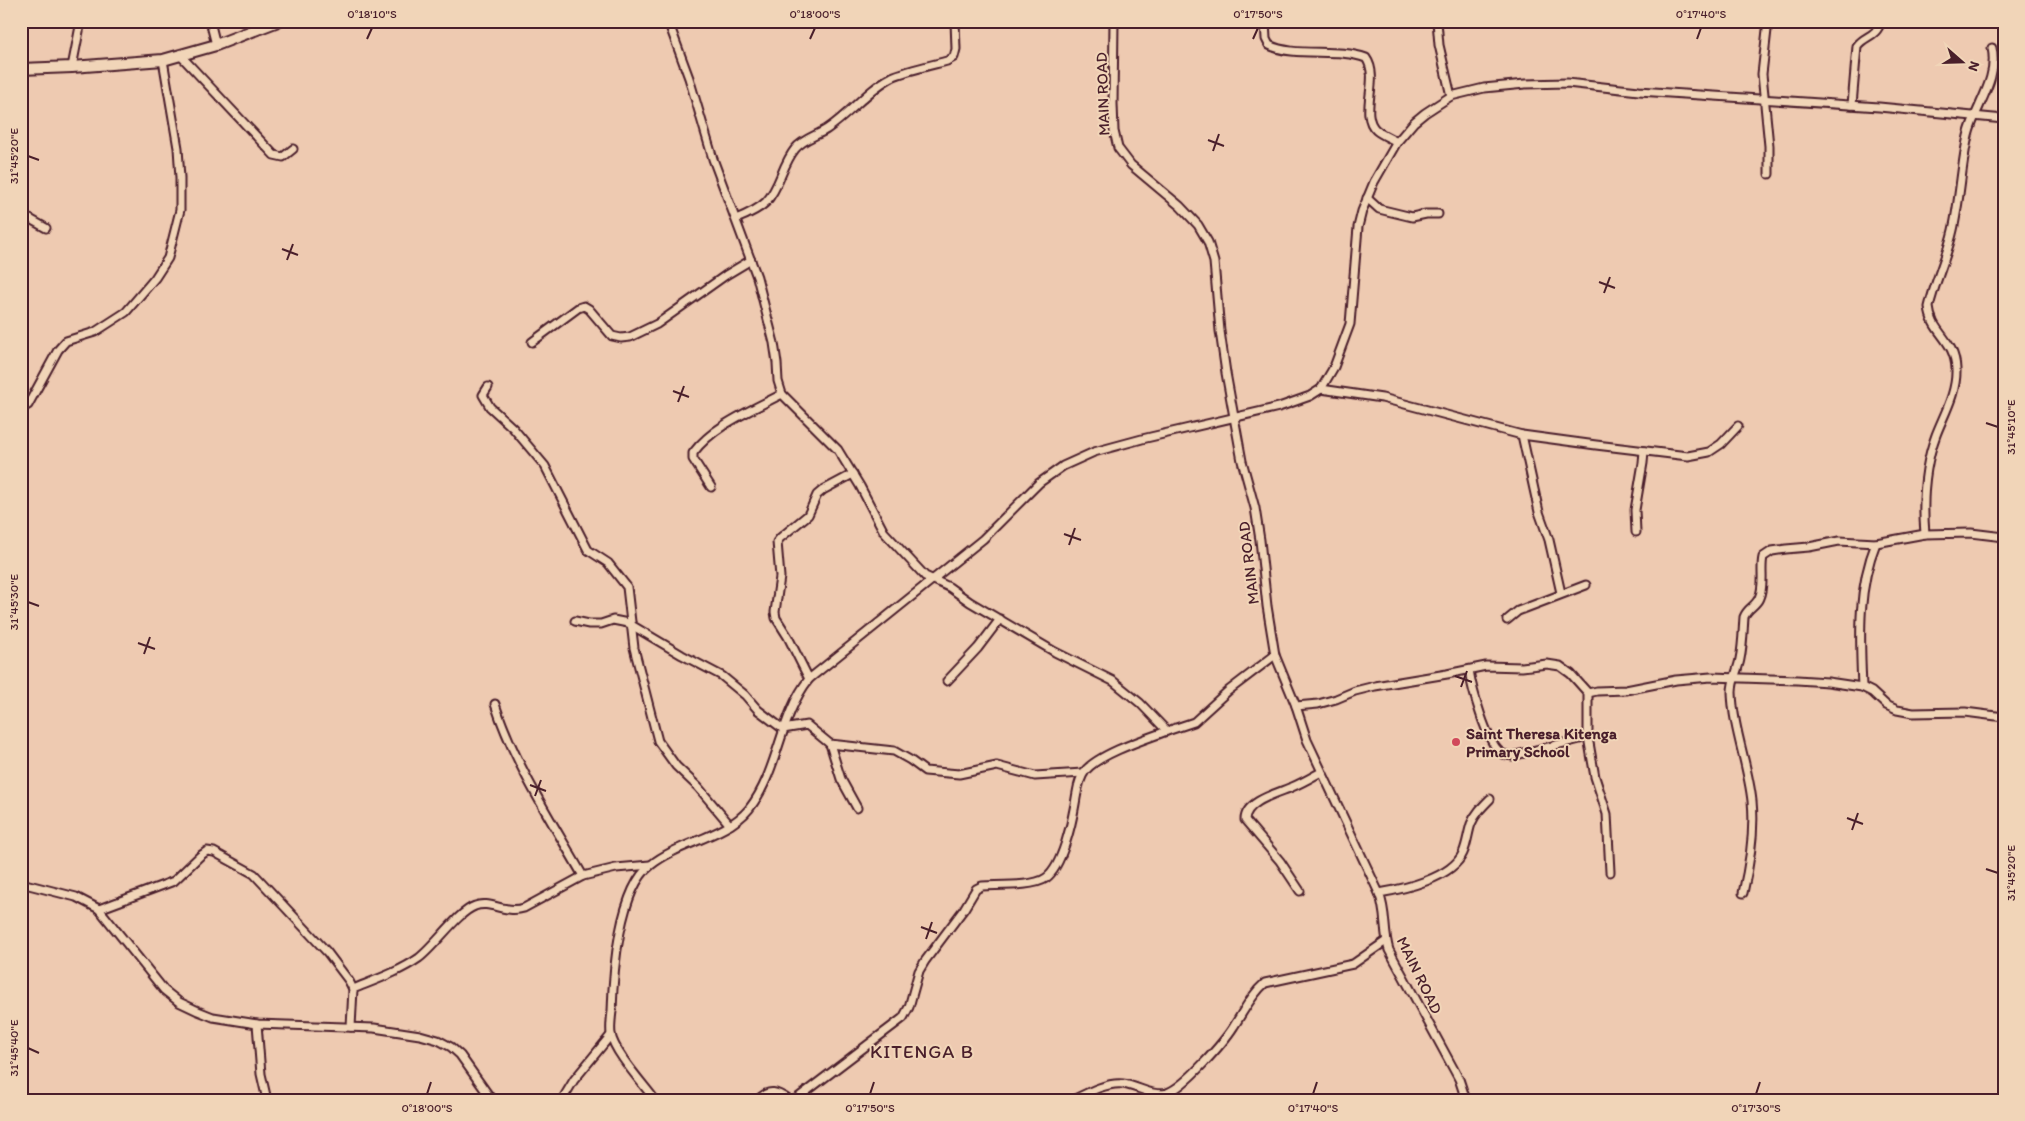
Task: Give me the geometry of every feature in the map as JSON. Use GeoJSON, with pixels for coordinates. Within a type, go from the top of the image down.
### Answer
{"type":"FeatureCollection","features":[{"type":"Feature","properties":{"kind":"main road"},"geometry":{"type":"LineString","coordinates":[[21,69],[162,60],[216,45],[278,21]]}},
{"type":"Feature","properties":{"kind":"street"},"geometry":{"type":"LineString","coordinates":[[72,67],[81,21]]}},
{"type":"Feature","properties":{"kind":"street"},"geometry":{"type":"LineString","coordinates":[[210,21],[216,45]]}},
{"type":"Feature","properties":{"kind":"street"},"geometry":{"type":"LineString","coordinates":[[668,21],[689,78],[713,159],[751,260],[774,343],[778,363],[778,381],[782,394],[838,450],[884,532],[925,576],[949,587],[970,602],[1055,652],[1113,681],[1140,703],[1167,731]]}},
{"type":"Feature","properties":{"kind":"street"},"geometry":{"type":"LineString","coordinates":[[736,219],[765,203],[774,191],[786,164],[803,141],[826,130],[847,115],[865,97],[893,77],[947,61],[954,57],[956,49],[955,21]]}},
{"type":"Feature","properties":{"kind":"street","name":"MAIN ROAD"},"geometry":{"type":"LineString","coordinates":[[1114,21],[1113,104],[1114,131],[1118,148],[1131,165],[1180,206],[1198,225],[1208,242],[1214,262],[1220,331],[1242,461],[1258,524],[1267,606],[1276,656],[1296,706],[1306,740],[1379,893],[1384,907],[1386,942],[1389,950],[1459,1079],[1466,1100]]}},
{"type":"Feature","properties":{"kind":"street"},"geometry":{"type":"LineString","coordinates":[[1265,21],[1266,39],[1269,45],[1282,51],[1340,53],[1366,58],[1372,72],[1369,117],[1377,130],[1397,142]]}},
{"type":"Feature","properties":{"kind":"street"},"geometry":{"type":"LineString","coordinates":[[1437,21],[1439,45],[1451,96]]}},
{"type":"Feature","properties":{"kind":"street"},"geometry":{"type":"LineString","coordinates":[[1768,21],[1763,57],[1764,100],[1770,146],[1769,174]]}},
{"type":"Feature","properties":{"kind":"street"},"geometry":{"type":"LineString","coordinates":[[1852,105],[1857,46],[1860,42],[1875,34],[1881,21]]}},
{"type":"Feature","properties":{"kind":"street"},"geometry":{"type":"LineString","coordinates":[[1925,534],[1923,497],[1925,472],[1936,435],[1949,403],[1956,369],[1951,349],[1947,340],[1931,320],[1929,307],[1953,229],[1968,136],[1974,116],[1990,82],[1994,56],[1992,48]]}},
{"type":"Feature","properties":{"kind":"street"},"geometry":{"type":"LineString","coordinates":[[181,56],[274,155],[283,157],[293,149]]}},
{"type":"Feature","properties":{"kind":"street"},"geometry":{"type":"LineString","coordinates":[[21,409],[28,405],[58,350],[66,341],[95,332],[126,312],[155,278],[168,258],[180,210],[180,178],[178,148],[162,60]]}},
{"type":"Feature","properties":{"kind":"street"},"geometry":{"type":"LineString","coordinates":[[353,990],[402,969],[420,957],[472,907],[480,904],[516,911],[584,876],[616,868],[650,865],[741,818],[760,793],[798,694],[809,679],[934,580],[983,538],[1039,483],[1063,466],[1104,450],[1279,407],[1310,396],[1321,389],[1334,367],[1350,324],[1358,227],[1374,182],[1397,142],[1425,113],[1451,96],[1484,88],[1525,84],[1567,84],[1639,91],[1852,105],[2004,120]]}},
{"type":"Feature","properties":{"kind":"street"},"geometry":{"type":"LineString","coordinates":[[1367,198],[1379,210],[1412,217],[1438,214]]}},
{"type":"Feature","properties":{"kind":"street"},"geometry":{"type":"LineString","coordinates":[[21,217],[30,219],[46,228]]}},
{"type":"Feature","properties":{"kind":"street"},"geometry":{"type":"LineString","coordinates":[[532,342],[578,308],[584,306],[589,309],[612,336],[630,337],[657,324],[726,275],[751,260]]}},
{"type":"Feature","properties":{"kind":"street"},"geometry":{"type":"LineString","coordinates":[[488,387],[483,395],[490,407],[513,428],[545,466],[588,550],[608,563],[627,586],[634,648],[658,741],[676,766],[698,787],[730,825]]}},
{"type":"Feature","properties":{"kind":"street"},"geometry":{"type":"LineString","coordinates":[[1321,389],[1382,398],[1522,435],[1688,456],[1709,452],[1721,444],[1738,426]]}},
{"type":"Feature","properties":{"kind":"street"},"geometry":{"type":"LineString","coordinates":[[711,487],[693,459],[693,453],[715,432],[740,416],[782,394]]}},
{"type":"Feature","properties":{"kind":"street"},"geometry":{"type":"LineString","coordinates":[[1522,435],[1539,512],[1549,540],[1561,594]]}},
{"type":"Feature","properties":{"kind":"street"},"geometry":{"type":"LineString","coordinates":[[1636,532],[1635,510],[1644,451]]}},
{"type":"Feature","properties":{"kind":"street"},"geometry":{"type":"LineString","coordinates":[[809,679],[786,632],[776,618],[775,612],[780,577],[777,542],[808,515],[817,495],[853,474]]}},
{"type":"Feature","properties":{"kind":"street"},"geometry":{"type":"LineString","coordinates":[[1744,893],[1752,832],[1752,802],[1745,762],[1738,739],[1732,692],[1740,658],[1744,617],[1746,612],[1757,602],[1762,590],[1763,557],[1772,551],[1809,547],[1838,541],[1876,543],[1925,534],[1971,534],[2004,537]]}},
{"type":"Feature","properties":{"kind":"street"},"geometry":{"type":"LineString","coordinates":[[1862,688],[1861,599],[1870,558],[1876,543]]}},
{"type":"Feature","properties":{"kind":"street"},"geometry":{"type":"LineString","coordinates":[[1507,620],[1518,611],[1586,585]]}},
{"type":"Feature","properties":{"kind":"street"},"geometry":{"type":"LineString","coordinates":[[947,682],[978,648],[1000,619]]}},
{"type":"Feature","properties":{"kind":"street"},"geometry":{"type":"LineString","coordinates":[[575,621],[600,624],[620,620],[722,676],[745,695],[758,710],[783,729],[807,725],[830,744],[841,779],[857,808]]}},
{"type":"Feature","properties":{"kind":"street"},"geometry":{"type":"LineString","coordinates":[[795,1100],[903,1018],[909,1007],[919,971],[976,889],[982,886],[1038,882],[1048,877],[1056,865],[1069,831],[1083,773],[1089,766],[1122,748],[1194,722],[1228,691],[1276,656]]}},
{"type":"Feature","properties":{"kind":"street"},"geometry":{"type":"LineString","coordinates":[[1296,706],[1318,704],[1375,686],[1486,666],[1522,667],[1547,664],[1560,666],[1571,674],[1588,693],[1588,737],[1595,777],[1607,814],[1610,872]]}},
{"type":"Feature","properties":{"kind":"street"},"geometry":{"type":"LineString","coordinates":[[1469,670],[1472,689],[1482,717],[1493,743],[1500,752],[1512,756],[1588,737]]}},
{"type":"Feature","properties":{"kind":"street"},"geometry":{"type":"LineString","coordinates":[[1588,693],[1626,690],[1676,680],[1735,677],[1828,682],[1862,688],[1872,692],[1886,705],[1897,710],[1913,713],[1965,712],[2004,717]]}},
{"type":"Feature","properties":{"kind":"street"},"geometry":{"type":"LineString","coordinates":[[494,704],[504,731],[527,779],[584,876]]}},
{"type":"Feature","properties":{"kind":"street"},"geometry":{"type":"LineString","coordinates":[[830,744],[894,751],[925,771],[959,774],[997,766],[1035,776],[1083,773]]}},
{"type":"Feature","properties":{"kind":"street"},"geometry":{"type":"LineString","coordinates":[[1300,890],[1280,861],[1245,820],[1245,816],[1251,807],[1261,800],[1321,772]]}},
{"type":"Feature","properties":{"kind":"street"},"geometry":{"type":"LineString","coordinates":[[1379,893],[1415,885],[1448,870],[1458,862],[1464,852],[1472,822],[1478,811],[1490,799]]}},
{"type":"Feature","properties":{"kind":"street"},"geometry":{"type":"LineString","coordinates":[[99,909],[174,880],[200,856],[207,852],[214,852],[254,874],[327,952],[349,981],[353,990],[351,1027]]}},
{"type":"Feature","properties":{"kind":"street"},"geometry":{"type":"LineString","coordinates":[[650,865],[636,884],[625,910],[619,935],[612,990],[611,1035],[619,1051],[655,1100]]}},
{"type":"Feature","properties":{"kind":"street"},"geometry":{"type":"LineString","coordinates":[[21,883],[76,897],[99,909],[164,990],[179,1002],[212,1017],[257,1024],[351,1027],[411,1034],[438,1040],[451,1047],[460,1055],[492,1100]]}},
{"type":"Feature","properties":{"kind":"street"},"geometry":{"type":"LineString","coordinates":[[1073,1100],[1090,1091],[1114,1084],[1123,1084],[1152,1093],[1166,1093],[1179,1087],[1198,1069],[1233,1028],[1254,993],[1265,983],[1353,964],[1386,942]]}},
{"type":"Feature","properties":{"kind":"street"},"geometry":{"type":"LineString","coordinates":[[257,1024],[261,1074],[268,1100]]}},
{"type":"Feature","properties":{"kind":"street"},"geometry":{"type":"LineString","coordinates":[[562,1100],[574,1080],[611,1035]]}},
{"type":"Feature","properties":{"kind":"street"},"geometry":{"type":"LineString","coordinates":[[758,1100],[770,1091],[781,1094],[790,1100]]}},
{"type":"Feature","properties":{"kind":"place","name":"Saint Theresa Kitenga Primary School"},"geometry":{"type":"Point","coordinates":[1456,742]}},
{"type":"Feature","properties":{"kind":"district","name":"KITENGA B"},"geometry":{"type":"Point","coordinates":[922,1051]}}]}
